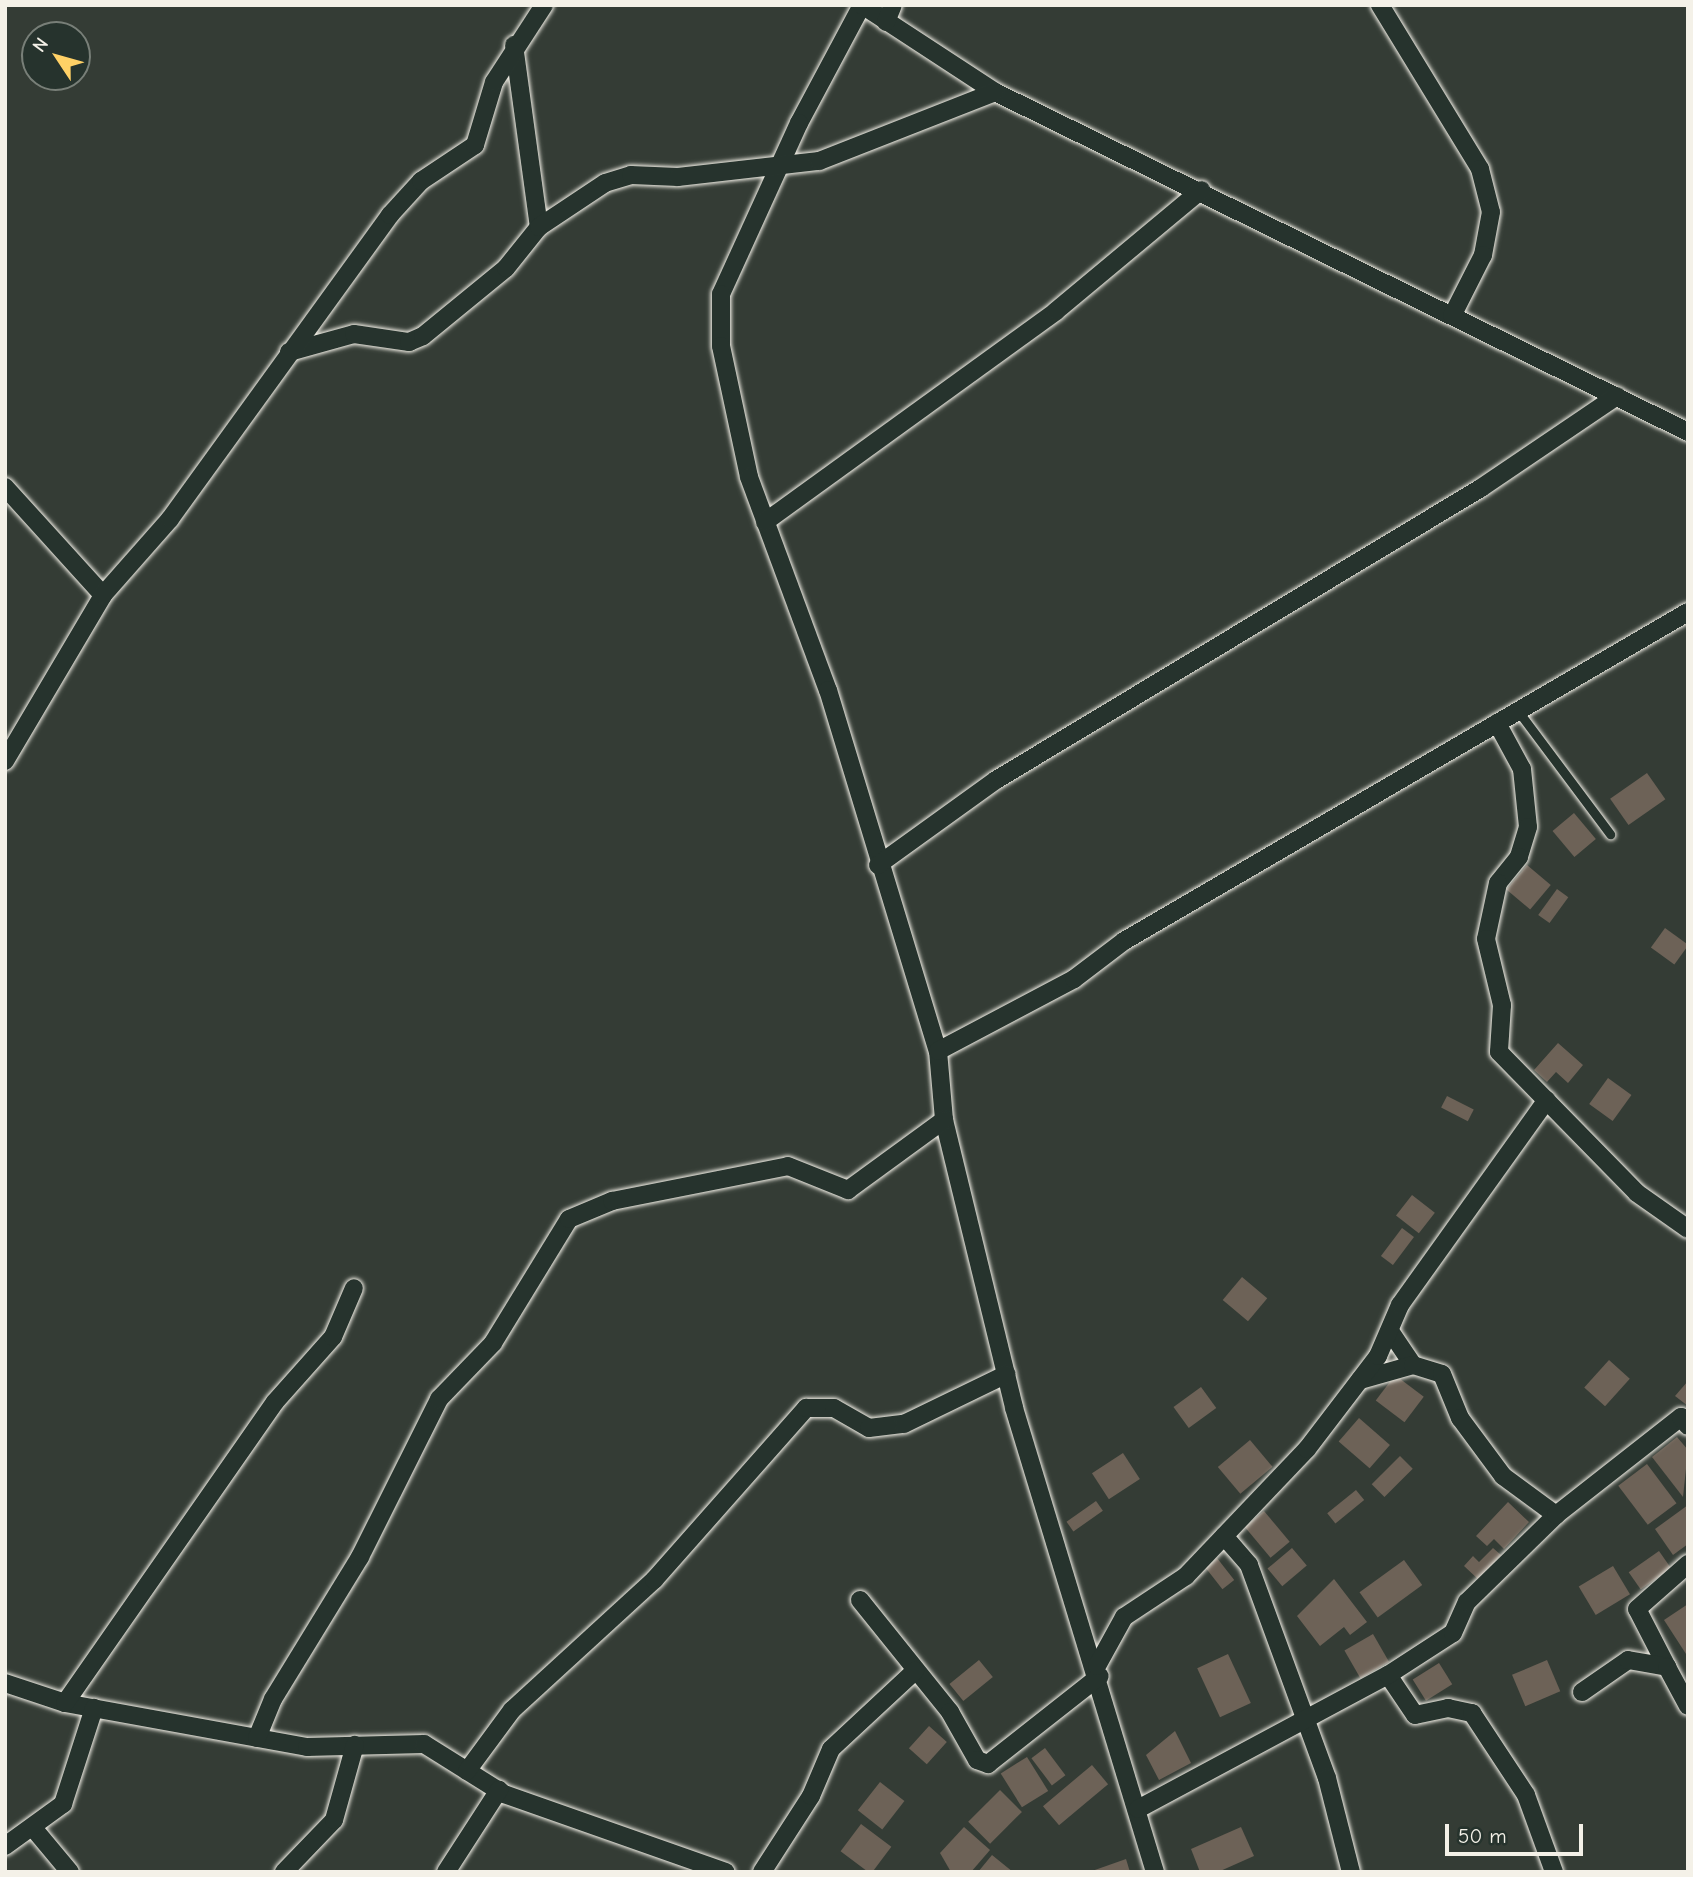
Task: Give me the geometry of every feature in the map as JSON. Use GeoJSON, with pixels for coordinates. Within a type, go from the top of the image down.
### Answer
{"type":"FeatureCollection","features":[{"type":"Feature","properties":{"kind":"street"},"geometry":{"type":"LineString","coordinates":[[5,761],[103,595],[170,519],[390,215],[421,181],[475,145],[494,82],[514,46],[544,5]]}},
{"type":"Feature","properties":{"kind":"street"},"geometry":{"type":"LineString","coordinates":[[1380,5],[1480,169],[1488,201],[1483,255],[1452,316]]}},
{"type":"Feature","properties":{"kind":"street"},"geometry":{"type":"LineString","coordinates":[[1155,1872],[1099,1671],[1007,1374],[944,1120],[938,1051],[878,865],[828,690],[765,522],[721,346],[721,294],[780,169],[875,9],[995,92],[1201,190],[1688,432]]}},
{"type":"Feature","properties":{"kind":"street"},"geometry":{"type":"LineString","coordinates":[[514,46],[539,227]]}},
{"type":"Feature","properties":{"kind":"street"},"geometry":{"type":"LineString","coordinates":[[289,352],[354,334],[409,342],[423,336],[506,268],[539,227],[568,203],[631,175],[780,169],[819,162],[995,92]]}},
{"type":"Feature","properties":{"kind":"street"},"geometry":{"type":"LineString","coordinates":[[765,522],[1056,311],[1201,190]]}},
{"type":"Feature","properties":{"kind":"street"},"geometry":{"type":"LineString","coordinates":[[878,865],[996,780],[1480,488],[1617,396]]}},
{"type":"Feature","properties":{"kind":"street"},"geometry":{"type":"LineString","coordinates":[[5,488],[103,595]]}},
{"type":"Feature","properties":{"kind":"street"},"geometry":{"type":"LineString","coordinates":[[938,1051],[1074,979],[1124,940],[1688,612]]}},
{"type":"Feature","properties":{"kind":"street"},"geometry":{"type":"LineString","coordinates":[[1497,723],[1522,769],[1528,827],[1520,857],[1498,883],[1486,939],[1502,1005],[1499,1052],[1637,1192],[1688,1229]]}},
{"type":"Feature","properties":{"kind":"street"},"geometry":{"type":"LineString","coordinates":[[860,1600],[915,1671],[977,1760],[988,1764],[1099,1671],[1124,1617],[1186,1576],[1307,1449],[1360,1380],[1390,1331],[1400,1305],[1547,1100]]}},
{"type":"Feature","properties":{"kind":"street"},"geometry":{"type":"LineString","coordinates":[[257,1738],[273,1699],[360,1557],[430,1414],[510,1319],[569,1219],[612,1201],[788,1166],[848,1189],[944,1120]]}},
{"type":"Feature","properties":{"kind":"street"},"geometry":{"type":"LineString","coordinates":[[65,1703],[269,1411],[333,1337],[354,1288]]}},
{"type":"Feature","properties":{"kind":"street"},"geometry":{"type":"LineString","coordinates":[[1390,1331],[1413,1365]]}},
{"type":"Feature","properties":{"kind":"street"},"geometry":{"type":"LineString","coordinates":[[1360,1380],[1413,1365],[1442,1374],[1460,1418],[1503,1476],[1556,1515]]}},
{"type":"Feature","properties":{"kind":"street"},"geometry":{"type":"LineString","coordinates":[[467,1771],[512,1710],[654,1580],[806,1408],[834,1408],[869,1428],[904,1424],[1007,1374]]}},
{"type":"Feature","properties":{"kind":"street"},"geometry":{"type":"LineString","coordinates":[[1138,1809],[1388,1675],[1453,1633],[1467,1602],[1556,1515],[1681,1417],[1688,1426]]}},
{"type":"Feature","properties":{"kind":"street"},"geometry":{"type":"LineString","coordinates":[[1224,1536],[1249,1565],[1306,1719],[1351,1872]]}},
{"type":"Feature","properties":{"kind":"street"},"geometry":{"type":"LineString","coordinates":[[1688,1564],[1637,1609],[1688,1706]]}},
{"type":"Feature","properties":{"kind":"street"},"geometry":{"type":"LineString","coordinates":[[1582,1692],[1628,1660],[1667,1667]]}},
{"type":"Feature","properties":{"kind":"street"},"geometry":{"type":"LineString","coordinates":[[762,1872],[811,1796],[831,1749],[915,1671]]}},
{"type":"Feature","properties":{"kind":"street"},"geometry":{"type":"LineString","coordinates":[[1388,1675],[1415,1715],[1448,1708],[1472,1713],[1526,1795],[1554,1872]]}},
{"type":"Feature","properties":{"kind":"street"},"geometry":{"type":"LineString","coordinates":[[5,1683],[65,1703],[257,1738],[355,1745],[424,1744],[499,1790],[726,1872]]}},
{"type":"Feature","properties":{"kind":"street"},"geometry":{"type":"LineString","coordinates":[[5,1846],[34,1829],[63,1804],[75,1780],[94,1708]]}},
{"type":"Feature","properties":{"kind":"street"},"geometry":{"type":"LineString","coordinates":[[284,1872],[334,1820],[355,1745]]}},
{"type":"Feature","properties":{"kind":"street"},"geometry":{"type":"LineString","coordinates":[[446,1872],[499,1790]]}},
{"type":"Feature","properties":{"kind":"street"},"geometry":{"type":"LineString","coordinates":[[34,1829],[69,1872]]}},
{"type":"Feature","properties":{"kind":"lane"},"geometry":{"type":"LineString","coordinates":[[1518,711],[1610,834]]}},
{"type":"Feature","properties":{"kind":"building"},"geometry":{"type":"Polygon","coordinates":[[[1647,773],[1665,799],[1628,825],[1610,799],[1647,773]]]}},
{"type":"Feature","properties":{"kind":"building"},"geometry":{"type":"Polygon","coordinates":[[[1574,813],[1596,839],[1574,857],[1553,831],[1574,813]]]}},
{"type":"Feature","properties":{"kind":"building"},"geometry":{"type":"Polygon","coordinates":[[[1527,865],[1551,885],[1530,909],[1506,890],[1527,865]]]}},
{"type":"Feature","properties":{"kind":"building"},"geometry":{"type":"Polygon","coordinates":[[[1557,889],[1568,897],[1550,923],[1538,915],[1557,889]]]}},
{"type":"Feature","properties":{"kind":"building"},"geometry":{"type":"Polygon","coordinates":[[[1665,928],[1688,945],[1674,964],[1651,947],[1665,928]]]}},
{"type":"Feature","properties":{"kind":"building"},"geometry":{"type":"Polygon","coordinates":[[[1558,1043],[1583,1065],[1568,1083],[1556,1072],[1547,1082],[1534,1070],[1558,1043]]]}},
{"type":"Feature","properties":{"kind":"building"},"geometry":{"type":"Polygon","coordinates":[[[1608,1078],[1631,1095],[1613,1121],[1589,1104],[1608,1078]]]}},
{"type":"Feature","properties":{"kind":"building"},"geometry":{"type":"Polygon","coordinates":[[[1447,1096],[1474,1110],[1468,1121],[1441,1108],[1447,1096]]]}},
{"type":"Feature","properties":{"kind":"building"},"geometry":{"type":"Polygon","coordinates":[[[1412,1195],[1435,1213],[1419,1233],[1396,1215],[1412,1195]]]}},
{"type":"Feature","properties":{"kind":"building"},"geometry":{"type":"Polygon","coordinates":[[[1402,1228],[1414,1237],[1393,1265],[1381,1256],[1402,1228]]]}},
{"type":"Feature","properties":{"kind":"building"},"geometry":{"type":"Polygon","coordinates":[[[1242,1277],[1267,1298],[1248,1321],[1223,1300],[1242,1277]]]}},
{"type":"Feature","properties":{"kind":"building"},"geometry":{"type":"Polygon","coordinates":[[[1609,1360],[1630,1379],[1605,1406],[1584,1387],[1609,1360]]]}},
{"type":"Feature","properties":{"kind":"building"},"geometry":{"type":"Polygon","coordinates":[[[1395,1375],[1424,1397],[1404,1422],[1376,1401],[1395,1375]]]}},
{"type":"Feature","properties":{"kind":"building"},"geometry":{"type":"Polygon","coordinates":[[[1688,1381],[1688,1406],[1675,1396],[1688,1381]]]}},
{"type":"Feature","properties":{"kind":"building"},"geometry":{"type":"Polygon","coordinates":[[[1201,1387],[1216,1408],[1189,1428],[1173,1407],[1201,1387]]]}},
{"type":"Feature","properties":{"kind":"building"},"geometry":{"type":"Polygon","coordinates":[[[1359,1418],[1390,1445],[1370,1468],[1339,1441],[1359,1418]]]}},
{"type":"Feature","properties":{"kind":"building"},"geometry":{"type":"Polygon","coordinates":[[[1677,1437],[1688,1450],[1683,1497],[1652,1457],[1677,1437]]]}},
{"type":"Feature","properties":{"kind":"building"},"geometry":{"type":"Polygon","coordinates":[[[1250,1440],[1272,1467],[1240,1494],[1218,1467],[1250,1440]]]}},
{"type":"Feature","properties":{"kind":"building"},"geometry":{"type":"Polygon","coordinates":[[[1123,1453],[1140,1479],[1109,1499],[1092,1473],[1123,1453]]]}},
{"type":"Feature","properties":{"kind":"building"},"geometry":{"type":"Polygon","coordinates":[[[1400,1456],[1413,1469],[1384,1497],[1372,1484],[1400,1456]]]}},
{"type":"Feature","properties":{"kind":"building"},"geometry":{"type":"Polygon","coordinates":[[[1647,1464],[1676,1503],[1648,1525],[1618,1486],[1647,1464]]]}},
{"type":"Feature","properties":{"kind":"building"},"geometry":{"type":"Polygon","coordinates":[[[1356,1490],[1364,1500],[1335,1523],[1327,1513],[1356,1490]]]}},
{"type":"Feature","properties":{"kind":"building"},"geometry":{"type":"Polygon","coordinates":[[[1096,1501],[1103,1511],[1073,1531],[1067,1522],[1096,1501]]]}},
{"type":"Feature","properties":{"kind":"building"},"geometry":{"type":"Polygon","coordinates":[[[1508,1502],[1529,1522],[1504,1549],[1494,1539],[1487,1546],[1476,1536],[1508,1502]]]}},
{"type":"Feature","properties":{"kind":"building"},"geometry":{"type":"Polygon","coordinates":[[[1688,1505],[1688,1544],[1673,1555],[1655,1529],[1688,1505]]]}},
{"type":"Feature","properties":{"kind":"building"},"geometry":{"type":"Polygon","coordinates":[[[1264,1511],[1290,1542],[1271,1558],[1245,1527],[1264,1511]]]}},
{"type":"Feature","properties":{"kind":"building"},"geometry":{"type":"Polygon","coordinates":[[[1292,1548],[1307,1566],[1282,1586],[1267,1569],[1292,1548]]]}},
{"type":"Feature","properties":{"kind":"building"},"geometry":{"type":"Polygon","coordinates":[[[1493,1548],[1501,1555],[1479,1580],[1464,1566],[1473,1556],[1479,1562],[1493,1548]]]}},
{"type":"Feature","properties":{"kind":"building"},"geometry":{"type":"Polygon","coordinates":[[[1659,1551],[1671,1568],[1641,1589],[1629,1572],[1659,1551]]]}},
{"type":"Feature","properties":{"kind":"building"},"geometry":{"type":"Polygon","coordinates":[[[1217,1558],[1234,1580],[1222,1589],[1205,1567],[1217,1558]]]}},
{"type":"Feature","properties":{"kind":"building"},"geometry":{"type":"Polygon","coordinates":[[[1404,1560],[1422,1585],[1378,1617],[1360,1592],[1404,1560]]]}},
{"type":"Feature","properties":{"kind":"building"},"geometry":{"type":"Polygon","coordinates":[[[1613,1566],[1630,1594],[1596,1615],[1579,1587],[1613,1566]]]}},
{"type":"Feature","properties":{"kind":"building"},"geometry":{"type":"Polygon","coordinates":[[[1334,1579],[1367,1622],[1350,1635],[1344,1627],[1320,1646],[1297,1616],[1334,1579]]]}},
{"type":"Feature","properties":{"kind":"building"},"geometry":{"type":"Polygon","coordinates":[[[1688,1604],[1688,1657],[1664,1620],[1688,1604]]]}},
{"type":"Feature","properties":{"kind":"building"},"geometry":{"type":"Polygon","coordinates":[[[1373,1634],[1389,1662],[1360,1678],[1344,1650],[1373,1634]]]}},
{"type":"Feature","properties":{"kind":"building"},"geometry":{"type":"Polygon","coordinates":[[[1228,1654],[1251,1703],[1220,1717],[1197,1668],[1228,1654]]]}},
{"type":"Feature","properties":{"kind":"building"},"geometry":{"type":"Polygon","coordinates":[[[979,1660],[993,1677],[963,1701],[949,1684],[979,1660]]]}},
{"type":"Feature","properties":{"kind":"building"},"geometry":{"type":"Polygon","coordinates":[[[1547,1660],[1560,1691],[1525,1706],[1512,1675],[1547,1660]]]}},
{"type":"Feature","properties":{"kind":"building"},"geometry":{"type":"Polygon","coordinates":[[[1439,1663],[1452,1684],[1426,1701],[1413,1679],[1439,1663]]]}},
{"type":"Feature","properties":{"kind":"building"},"geometry":{"type":"Polygon","coordinates":[[[929,1726],[947,1742],[927,1764],[909,1748],[929,1726]]]}},
{"type":"Feature","properties":{"kind":"building"},"geometry":{"type":"Polygon","coordinates":[[[1175,1731],[1191,1763],[1159,1780],[1146,1755],[1175,1731]]]}},
{"type":"Feature","properties":{"kind":"building"},"geometry":{"type":"Polygon","coordinates":[[[1045,1748],[1065,1775],[1052,1785],[1031,1758],[1045,1748]]]}},
{"type":"Feature","properties":{"kind":"building"},"geometry":{"type":"Polygon","coordinates":[[[1027,1757],[1048,1791],[1022,1807],[1001,1773],[1027,1757]]]}},
{"type":"Feature","properties":{"kind":"building"},"geometry":{"type":"Polygon","coordinates":[[[1092,1765],[1108,1784],[1059,1825],[1043,1806],[1092,1765]]]}},
{"type":"Feature","properties":{"kind":"building"},"geometry":{"type":"Polygon","coordinates":[[[880,1782],[904,1801],[882,1829],[858,1810],[880,1782]]]}},
{"type":"Feature","properties":{"kind":"building"},"geometry":{"type":"Polygon","coordinates":[[[1000,1790],[1022,1812],[990,1844],[968,1822],[1000,1790]]]}},
{"type":"Feature","properties":{"kind":"building"},"geometry":{"type":"Polygon","coordinates":[[[861,1824],[891,1847],[872,1872],[868,1872],[841,1851],[861,1824]]]}},
{"type":"Feature","properties":{"kind":"building"},"geometry":{"type":"Polygon","coordinates":[[[964,1827],[990,1850],[971,1872],[951,1872],[940,1853],[964,1827]]]}},
{"type":"Feature","properties":{"kind":"building"},"geometry":{"type":"Polygon","coordinates":[[[1241,1827],[1254,1856],[1218,1872],[1200,1872],[1191,1849],[1241,1827]]]}},
{"type":"Feature","properties":{"kind":"building"},"geometry":{"type":"Polygon","coordinates":[[[992,1855],[1013,1872],[978,1872],[992,1855]]]}},
{"type":"Feature","properties":{"kind":"building"},"geometry":{"type":"Polygon","coordinates":[[[1126,1859],[1130,1872],[1092,1872],[1092,1871],[1126,1859]]]}}]}
